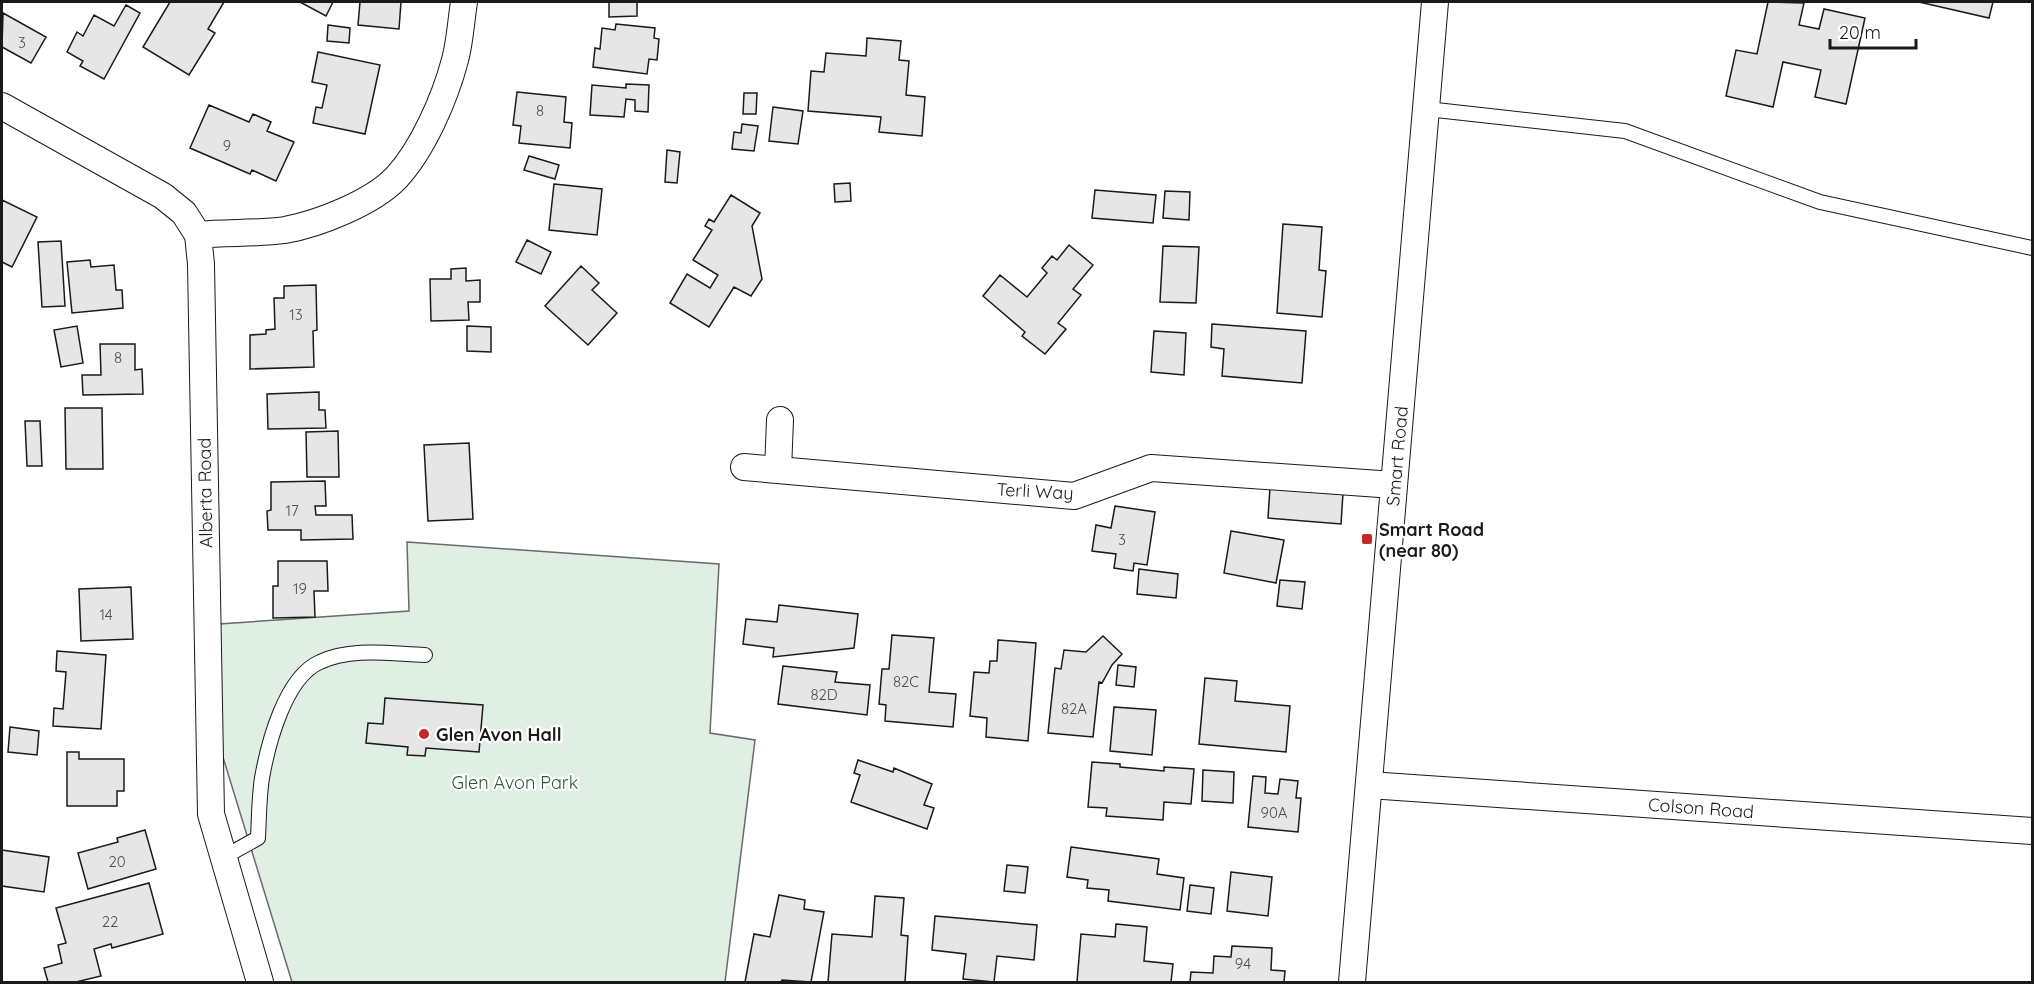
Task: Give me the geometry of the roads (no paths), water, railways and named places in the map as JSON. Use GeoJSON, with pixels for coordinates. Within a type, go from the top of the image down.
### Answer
{"type":"FeatureCollection","features":[{"type":"Feature","properties":{"kind":"street"},"geometry":{"type":"LineString","coordinates":[[198,235],[285,230],[316,221],[362,202],[395,178],[420,144],[441,105],[456,58],[464,2]]}},
{"type":"Feature","properties":{"kind":"street","name":"Smart Road"},"geometry":{"type":"LineString","coordinates":[[1352,982],[1435,2]]}},
{"type":"Feature","properties":{"kind":"street","name":"Alberta Road"},"geometry":{"type":"LineString","coordinates":[[2,106],[163,196],[184,213],[198,235],[201,264],[211,814],[260,982]]}},
{"type":"Feature","properties":{"kind":"street"},"geometry":{"type":"LineString","coordinates":[[778,470],[780,420]]}},
{"type":"Feature","properties":{"kind":"street","name":"Terli Way"},"geometry":{"type":"LineString","coordinates":[[744,467],[1074,496],[1151,468],[1394,485]]}},
{"type":"Feature","properties":{"kind":"street","name":"Colson Road"},"geometry":{"type":"LineString","coordinates":[[1369,785],[2032,831]]}},
{"type":"Feature","properties":{"kind":"lane"},"geometry":{"type":"LineString","coordinates":[[1427,109],[1624,131],[1820,202],[2032,248]]}},
{"type":"Feature","properties":{"kind":"lane"},"geometry":{"type":"LineString","coordinates":[[224,858],[258,838],[262,779],[279,713],[299,679],[319,662],[355,653],[425,655]]}},
{"type":"Feature","properties":{"kind":"place","name":"Smart Road (near 80)"},"geometry":{"type":"Point","coordinates":[1367,539]}},
{"type":"Feature","properties":{"kind":"place","name":"Glen Avon Hall"},"geometry":{"type":"Point","coordinates":[424,734]}},
{"type":"Feature","properties":{"kind":"park label","name":"Glen Avon Park"},"geometry":{"type":"Point","coordinates":[515,782]}}]}
